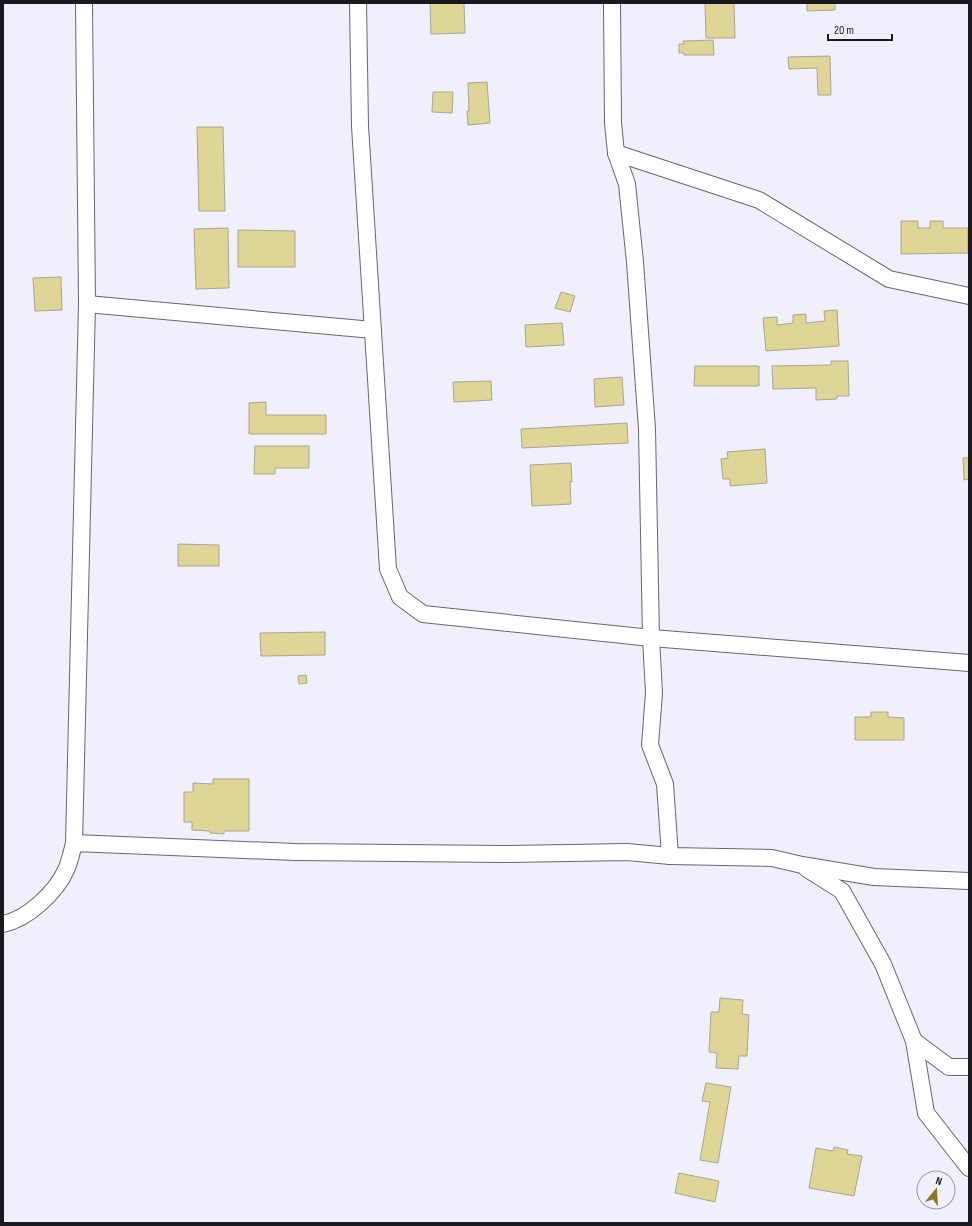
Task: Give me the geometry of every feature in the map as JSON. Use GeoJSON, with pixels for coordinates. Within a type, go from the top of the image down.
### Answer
{"type":"FeatureCollection","features":[{"type":"Feature","properties":{"kind":"street"},"geometry":{"type":"LineString","coordinates":[[3,924],[11,922],[28,913],[51,893],[66,870],[74,843],[87,304],[84,3]]}},
{"type":"Feature","properties":{"kind":"street"},"geometry":{"type":"LineString","coordinates":[[358,3],[360,126],[388,569],[400,597],[423,614],[651,638],[969,662]]}},
{"type":"Feature","properties":{"kind":"street"},"geometry":{"type":"LineString","coordinates":[[612,3],[613,123],[616,153],[627,184],[635,262],[648,430],[651,638],[654,693],[650,745],[665,784],[670,856]]}},
{"type":"Feature","properties":{"kind":"street"},"geometry":{"type":"LineString","coordinates":[[616,153],[759,200],[889,280],[969,296]]}},
{"type":"Feature","properties":{"kind":"street"},"geometry":{"type":"LineString","coordinates":[[87,304],[373,330]]}},
{"type":"Feature","properties":{"kind":"street"},"geometry":{"type":"LineString","coordinates":[[74,843],[295,852],[504,854],[627,852],[670,856],[772,858],[802,865],[874,877],[969,881]]}},
{"type":"Feature","properties":{"kind":"street"},"geometry":{"type":"LineString","coordinates":[[802,865],[842,891],[883,964],[914,1041],[926,1113],[969,1168]]}},
{"type":"Feature","properties":{"kind":"street"},"geometry":{"type":"LineString","coordinates":[[914,1041],[949,1067],[969,1067]]}},
{"type":"Feature","properties":{"kind":"building"},"geometry":{"type":"Polygon","coordinates":[[[430,3],[464,3],[465,33],[431,34],[430,3]]]}},
{"type":"Feature","properties":{"kind":"building"},"geometry":{"type":"Polygon","coordinates":[[[705,3],[734,3],[735,38],[706,38],[705,3]]]}},
{"type":"Feature","properties":{"kind":"building"},"geometry":{"type":"Polygon","coordinates":[[[807,3],[835,3],[835,10],[807,11],[807,3]]]}},
{"type":"Feature","properties":{"kind":"building"},"geometry":{"type":"Polygon","coordinates":[[[713,40],[714,55],[684,55],[684,53],[679,53],[679,44],[684,44],[683,41],[713,40]]]}},
{"type":"Feature","properties":{"kind":"building"},"geometry":{"type":"Polygon","coordinates":[[[830,56],[831,95],[818,95],[817,68],[789,69],[788,57],[830,56]]]}},
{"type":"Feature","properties":{"kind":"building"},"geometry":{"type":"Polygon","coordinates":[[[487,82],[490,123],[468,125],[468,83],[487,82]]]}},
{"type":"Feature","properties":{"kind":"building"},"geometry":{"type":"Polygon","coordinates":[[[433,92],[453,92],[452,113],[432,112],[433,92]]]}},
{"type":"Feature","properties":{"kind":"building"},"geometry":{"type":"Polygon","coordinates":[[[197,127],[223,127],[225,211],[199,211],[197,127]]]}},
{"type":"Feature","properties":{"kind":"building"},"geometry":{"type":"Polygon","coordinates":[[[901,221],[918,221],[918,228],[930,228],[930,221],[943,221],[943,228],[968,228],[968,253],[901,254],[901,221]]]}},
{"type":"Feature","properties":{"kind":"building"},"geometry":{"type":"Polygon","coordinates":[[[228,228],[229,288],[196,289],[194,229],[228,228]]]}},
{"type":"Feature","properties":{"kind":"building"},"geometry":{"type":"Polygon","coordinates":[[[238,230],[295,231],[295,267],[238,267],[238,230]]]}},
{"type":"Feature","properties":{"kind":"building"},"geometry":{"type":"Polygon","coordinates":[[[61,277],[62,310],[35,311],[33,278],[61,277]]]}},
{"type":"Feature","properties":{"kind":"building"},"geometry":{"type":"Polygon","coordinates":[[[561,292],[575,296],[570,312],[555,308],[561,292]]]}},
{"type":"Feature","properties":{"kind":"building"},"geometry":{"type":"Polygon","coordinates":[[[837,310],[839,346],[766,351],[763,318],[777,317],[777,325],[793,323],[793,315],[806,314],[806,323],[825,321],[824,311],[837,310]]]}},
{"type":"Feature","properties":{"kind":"building"},"geometry":{"type":"Polygon","coordinates":[[[562,323],[564,345],[526,347],[525,325],[562,323]]]}},
{"type":"Feature","properties":{"kind":"building"},"geometry":{"type":"Polygon","coordinates":[[[831,361],[848,361],[849,396],[837,396],[837,399],[816,400],[816,388],[773,389],[772,366],[831,365],[831,361]]]}},
{"type":"Feature","properties":{"kind":"building"},"geometry":{"type":"Polygon","coordinates":[[[695,366],[759,366],[759,386],[694,386],[695,366]]]}},
{"type":"Feature","properties":{"kind":"building"},"geometry":{"type":"Polygon","coordinates":[[[622,377],[624,405],[595,407],[594,379],[622,377]]]}},
{"type":"Feature","properties":{"kind":"building"},"geometry":{"type":"Polygon","coordinates":[[[491,381],[492,400],[454,402],[453,382],[491,381]]]}},
{"type":"Feature","properties":{"kind":"building"},"geometry":{"type":"Polygon","coordinates":[[[266,402],[266,415],[326,415],[326,434],[249,434],[249,403],[266,402]]]}},
{"type":"Feature","properties":{"kind":"building"},"geometry":{"type":"Polygon","coordinates":[[[627,423],[628,443],[522,448],[521,429],[627,423]]]}},
{"type":"Feature","properties":{"kind":"building"},"geometry":{"type":"Polygon","coordinates":[[[255,446],[309,446],[309,468],[275,468],[275,474],[254,474],[255,446]]]}},
{"type":"Feature","properties":{"kind":"building"},"geometry":{"type":"Polygon","coordinates":[[[765,449],[767,483],[730,486],[730,479],[723,479],[721,459],[728,458],[727,452],[765,449]]]}},
{"type":"Feature","properties":{"kind":"building"},"geometry":{"type":"Polygon","coordinates":[[[963,458],[969,458],[969,479],[964,480],[963,458]]]}},
{"type":"Feature","properties":{"kind":"building"},"geometry":{"type":"Polygon","coordinates":[[[571,463],[571,504],[532,506],[530,465],[571,463]]]}},
{"type":"Feature","properties":{"kind":"building"},"geometry":{"type":"Polygon","coordinates":[[[178,544],[219,545],[219,566],[178,566],[178,544]]]}},
{"type":"Feature","properties":{"kind":"building"},"geometry":{"type":"Polygon","coordinates":[[[325,632],[325,655],[261,656],[260,633],[325,632]]]}},
{"type":"Feature","properties":{"kind":"building"},"geometry":{"type":"Polygon","coordinates":[[[306,675],[307,683],[299,684],[298,676],[306,675]]]}},
{"type":"Feature","properties":{"kind":"building"},"geometry":{"type":"Polygon","coordinates":[[[871,712],[888,712],[888,717],[904,718],[904,740],[855,740],[855,717],[871,717],[871,712]]]}},
{"type":"Feature","properties":{"kind":"building"},"geometry":{"type":"Polygon","coordinates":[[[213,779],[249,779],[249,831],[224,831],[224,834],[210,833],[210,831],[192,830],[192,822],[184,822],[184,792],[193,792],[193,783],[213,784],[213,779]]]}},
{"type":"Feature","properties":{"kind":"building"},"geometry":{"type":"Polygon","coordinates":[[[720,998],[743,1000],[742,1014],[749,1015],[747,1056],[739,1056],[738,1069],[716,1068],[717,1053],[709,1052],[711,1012],[719,1012],[720,998]]]}},
{"type":"Feature","properties":{"kind":"building"},"geometry":{"type":"Polygon","coordinates":[[[706,1083],[731,1087],[718,1163],[700,1160],[710,1102],[702,1101],[706,1083]]]}},
{"type":"Feature","properties":{"kind":"building"},"geometry":{"type":"Polygon","coordinates":[[[834,1147],[848,1150],[847,1154],[862,1156],[854,1196],[809,1188],[816,1148],[833,1151],[834,1147]]]}},
{"type":"Feature","properties":{"kind":"building"},"geometry":{"type":"Polygon","coordinates":[[[679,1173],[719,1181],[715,1202],[675,1193],[679,1173]]]}}]}
